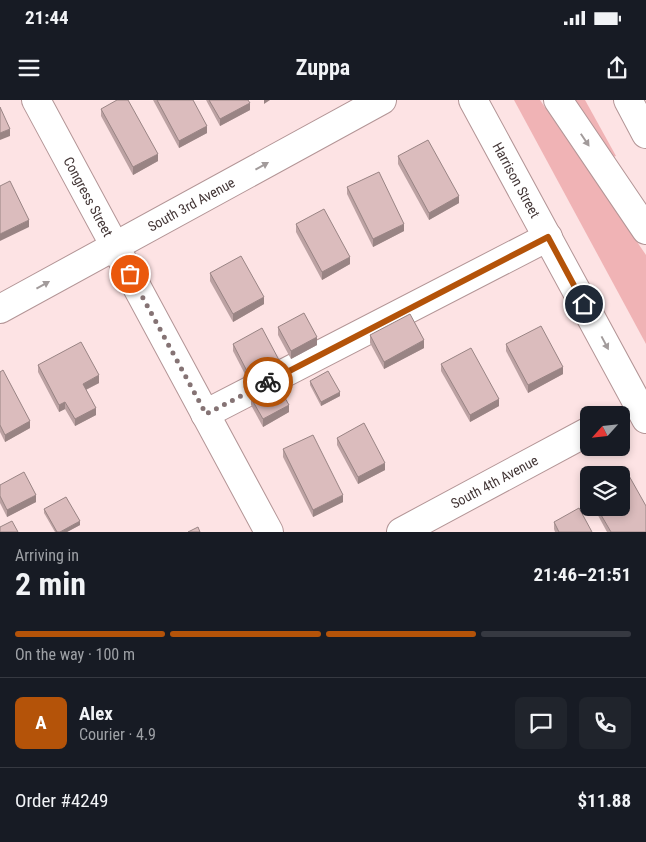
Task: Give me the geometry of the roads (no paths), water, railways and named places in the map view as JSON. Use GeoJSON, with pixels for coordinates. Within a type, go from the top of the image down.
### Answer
{"type":"FeatureCollection","features":[{"type":"Feature","properties":{"kind":"main road","name":"Congress Street"},"geometry":{"type":"LineString","coordinates":[[36,100],[269,532]]}},
{"type":"Feature","properties":{"kind":"main road","name":"South 3rd Avenue"},"geometry":{"type":"LineString","coordinates":[[0,309],[382,100]]}},
{"type":"Feature","properties":{"kind":"main road","name":"Harrison Street"},"geometry":{"type":"LineString","coordinates":[[473,100],[548,237],[634,413]]}},
{"type":"Feature","properties":{"kind":"main road"},"geometry":{"type":"LineString","coordinates":[[558,100],[646,230]]}},
{"type":"Feature","properties":{"kind":"main road"},"geometry":{"type":"LineString","coordinates":[[628,100],[646,134]]}},
{"type":"Feature","properties":{"kind":"main road"},"geometry":{"type":"LineString","coordinates":[[206,414],[548,237]]}},
{"type":"Feature","properties":{"kind":"main road","name":"South 4th Avenue"},"geometry":{"type":"LineString","coordinates":[[401,532],[580,436]]}}]}
